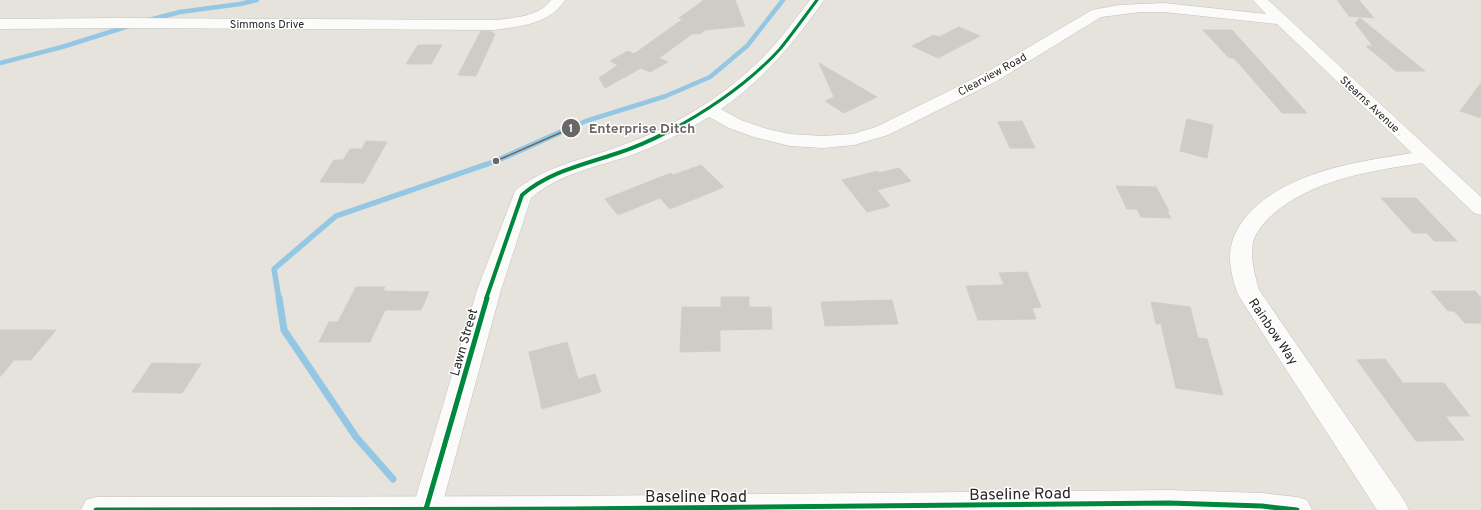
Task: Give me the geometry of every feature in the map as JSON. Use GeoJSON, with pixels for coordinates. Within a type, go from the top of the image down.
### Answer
{"type":"FeatureCollection","features":[{"type":"Feature","properties":{"kind":"street","name":"Simmons Drive"},"geometry":{"type":"LineString","coordinates":[[0,24],[117,23],[495,25],[533,18],[548,11],[557,3],[558,0]]}},
{"type":"Feature","properties":{"kind":"street"},"geometry":{"type":"LineString","coordinates":[[707,109],[740,86],[773,56],[798,27],[817,0]]}},
{"type":"Feature","properties":{"kind":"street","name":"Stearns Avenue"},"geometry":{"type":"LineString","coordinates":[[1260,0],[1481,208]]}},
{"type":"Feature","properties":{"kind":"street","name":"Clearview Road"},"geometry":{"type":"LineString","coordinates":[[707,109],[735,124],[761,133],[790,140],[822,142],[854,138],[882,131],[991,77],[1081,21],[1097,13],[1114,9],[1160,8],[1280,20]]}},
{"type":"Feature","properties":{"kind":"street","name":"Lawn Street"},"geometry":{"type":"LineString","coordinates":[[426,509],[489,290],[522,195],[531,186],[549,176],[626,150],[665,134],[707,109]]}},
{"type":"Feature","properties":{"kind":"street","name":"Rainbow Way"},"geometry":{"type":"LineString","coordinates":[[1394,510],[1248,292],[1240,261],[1245,236],[1254,220],[1280,198],[1314,180],[1345,170],[1426,156]]}},
{"type":"Feature","properties":{"kind":"street","name":"Baseline Road"},"geometry":{"type":"LineString","coordinates":[[96,510],[1169,503],[1262,506],[1297,510]]}},
{"type":"Feature","properties":{"kind":"building"},"geometry":{"type":"Polygon","coordinates":[[[704,0],[735,0],[745,26],[705,30],[700,34],[692,34],[659,58],[668,62],[650,72],[641,68],[605,88],[599,78],[618,65],[610,61],[628,51],[634,54],[683,19],[679,18],[704,0]]]}},
{"type":"Feature","properties":{"kind":"building"},"geometry":{"type":"Polygon","coordinates":[[[1337,0],[1359,0],[1374,18],[1349,16],[1337,0]]]}},
{"type":"Feature","properties":{"kind":"building"},"geometry":{"type":"Polygon","coordinates":[[[1360,18],[1425,71],[1396,71],[1366,46],[1373,46],[1355,23],[1360,18]]]}},
{"type":"Feature","properties":{"kind":"building"},"geometry":{"type":"Polygon","coordinates":[[[959,27],[980,36],[938,58],[912,46],[934,35],[939,37],[959,27]]]}},
{"type":"Feature","properties":{"kind":"building"},"geometry":{"type":"Polygon","coordinates":[[[1203,30],[1232,30],[1307,113],[1282,113],[1234,58],[1229,58],[1203,30]]]}},
{"type":"Feature","properties":{"kind":"building"},"geometry":{"type":"Polygon","coordinates":[[[481,31],[490,31],[495,34],[476,76],[458,75],[481,31]]]}},
{"type":"Feature","properties":{"kind":"building"},"geometry":{"type":"Polygon","coordinates":[[[418,45],[442,45],[431,64],[406,64],[418,45]]]}},
{"type":"Feature","properties":{"kind":"building"},"geometry":{"type":"Polygon","coordinates":[[[819,63],[877,97],[844,113],[825,101],[834,97],[819,63]]]}},
{"type":"Feature","properties":{"kind":"building"},"geometry":{"type":"Polygon","coordinates":[[[1481,83],[1481,118],[1460,111],[1481,83]]]}},
{"type":"Feature","properties":{"kind":"building"},"geometry":{"type":"Polygon","coordinates":[[[1187,119],[1213,125],[1207,158],[1180,151],[1187,119]]]}},
{"type":"Feature","properties":{"kind":"building"},"geometry":{"type":"Polygon","coordinates":[[[1022,121],[1035,148],[1010,148],[998,122],[1022,121]]]}},
{"type":"Feature","properties":{"kind":"building"},"geometry":{"type":"Polygon","coordinates":[[[366,141],[387,142],[364,183],[320,182],[334,160],[343,160],[350,149],[362,149],[366,141]]]}},
{"type":"Feature","properties":{"kind":"building"},"geometry":{"type":"Polygon","coordinates":[[[701,165],[724,187],[670,209],[660,198],[618,215],[605,199],[671,173],[673,175],[701,165]]]}},
{"type":"Feature","properties":{"kind":"building"},"geometry":{"type":"Polygon","coordinates":[[[899,168],[911,181],[877,190],[890,206],[867,212],[842,180],[878,171],[879,173],[899,168]]]}},
{"type":"Feature","properties":{"kind":"building"},"geometry":{"type":"Polygon","coordinates":[[[1116,186],[1156,187],[1169,211],[1167,211],[1171,218],[1141,217],[1137,209],[1127,209],[1116,186]]]}},
{"type":"Feature","properties":{"kind":"building"},"geometry":{"type":"Polygon","coordinates":[[[1381,198],[1416,198],[1457,241],[1434,241],[1427,233],[1413,233],[1381,198]]]}},
{"type":"Feature","properties":{"kind":"building"},"geometry":{"type":"Polygon","coordinates":[[[1027,272],[1041,307],[1032,308],[1036,319],[978,320],[966,286],[1004,285],[999,273],[1027,272]]]}},
{"type":"Feature","properties":{"kind":"building"},"geometry":{"type":"Polygon","coordinates":[[[356,287],[385,287],[383,291],[429,292],[421,310],[385,310],[370,342],[319,342],[329,322],[338,322],[356,287]]]}},
{"type":"Feature","properties":{"kind":"building"},"geometry":{"type":"Polygon","coordinates":[[[1431,291],[1475,291],[1481,298],[1481,323],[1465,323],[1454,311],[1448,311],[1431,291]]]}},
{"type":"Feature","properties":{"kind":"building"},"geometry":{"type":"Polygon","coordinates":[[[721,297],[749,297],[749,307],[771,307],[772,329],[720,330],[720,351],[680,352],[682,307],[721,307],[721,297]]]}},
{"type":"Feature","properties":{"kind":"building"},"geometry":{"type":"Polygon","coordinates":[[[892,300],[898,324],[825,326],[821,302],[892,300]]]}},
{"type":"Feature","properties":{"kind":"building"},"geometry":{"type":"Polygon","coordinates":[[[1151,302],[1190,307],[1198,338],[1207,339],[1223,395],[1176,388],[1161,324],[1156,324],[1151,302]]]}},
{"type":"Feature","properties":{"kind":"building"},"geometry":{"type":"Polygon","coordinates":[[[0,330],[56,330],[31,360],[14,360],[0,377],[0,330]]]}},
{"type":"Feature","properties":{"kind":"building"},"geometry":{"type":"Polygon","coordinates":[[[567,342],[578,379],[595,374],[601,392],[542,409],[529,352],[567,342]]]}},
{"type":"Feature","properties":{"kind":"building"},"geometry":{"type":"Polygon","coordinates":[[[1385,359],[1403,383],[1444,383],[1470,416],[1445,416],[1464,440],[1416,441],[1357,360],[1385,359]]]}},
{"type":"Feature","properties":{"kind":"building"},"geometry":{"type":"Polygon","coordinates":[[[152,363],[201,364],[182,393],[132,392],[152,363]]]}},
{"type":"Feature","properties":{"kind":"waterway"},"geometry":{"type":"LineString","coordinates":[[149,20],[180,12],[240,4],[257,0]]}},
{"type":"Feature","properties":{"kind":"waterway"},"geometry":{"type":"LineString","coordinates":[[560,132],[586,121],[666,96],[710,77],[747,46],[783,0]]}},
{"type":"Feature","properties":{"kind":"waterway"},"geometry":{"type":"LineString","coordinates":[[0,63],[62,47],[129,26]]}},
{"type":"Feature","properties":{"kind":"waterway"},"geometry":{"type":"LineString","coordinates":[[279,299],[274,269],[336,216],[496,161],[563,131]]}},
{"type":"Feature","properties":{"kind":"waterway"},"geometry":{"type":"LineString","coordinates":[[279,298],[284,330],[356,437],[393,479]]}},
{"type":"Feature","properties":{"kind":"cycle path"},"geometry":{"type":"LineString","coordinates":[[426,509],[489,290],[522,195],[545,178],[558,172],[614,155],[647,142],[667,133],[706,111],[724,99],[759,71],[786,42],[817,0]]}},
{"type":"Feature","properties":{"kind":"cycle path"},"geometry":{"type":"LineString","coordinates":[[96,510],[571,509],[1169,503],[1262,506],[1297,510]]}},
{"type":"Feature","properties":{"kind":"place","name":"Enterprise Ditch"},"geometry":{"type":"Point","coordinates":[496,161]}}]}
